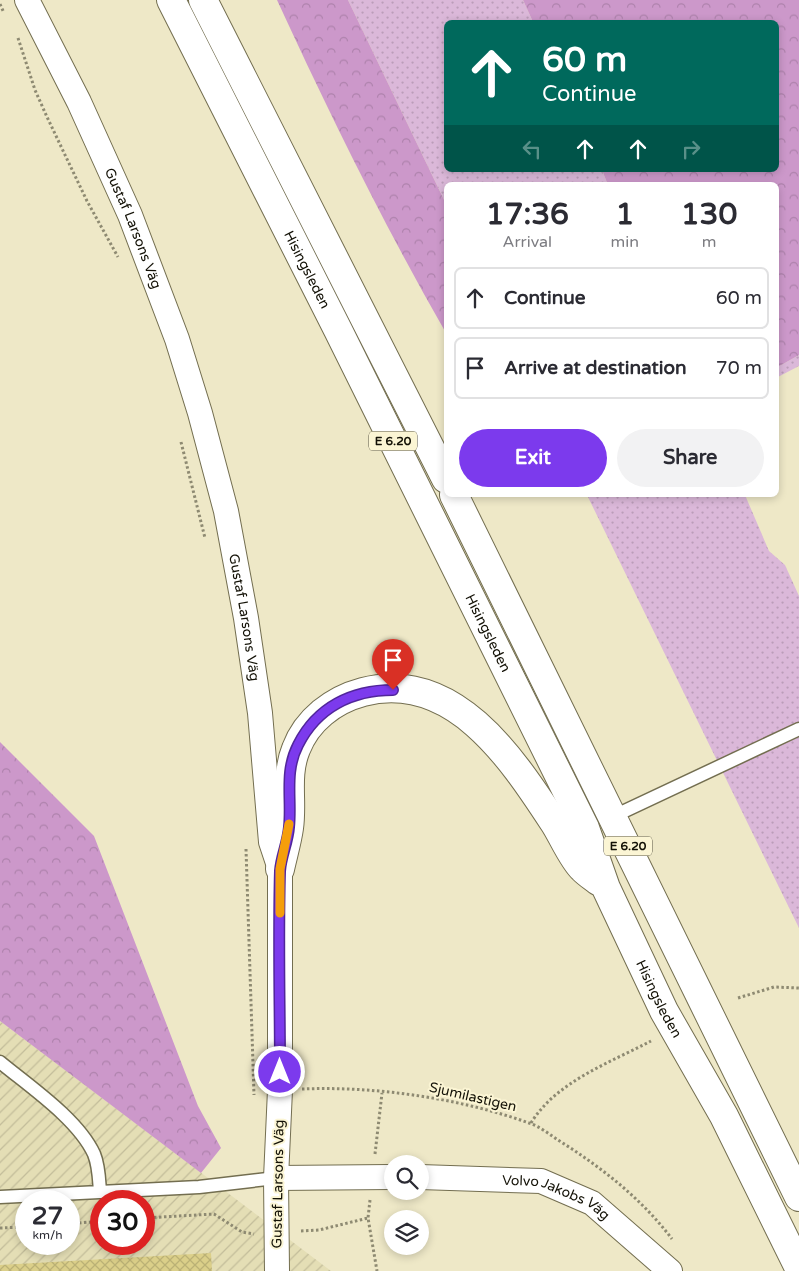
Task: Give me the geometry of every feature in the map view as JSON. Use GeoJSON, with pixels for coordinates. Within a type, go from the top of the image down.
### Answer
{"type":"FeatureCollection","features":[{"type":"Feature","properties":{"kind":"highway","name":"Hisingsleden"},"geometry":{"type":"LineString","coordinates":[[170,0],[338,330],[585,828],[606,888],[664,1011],[724,1116],[799,1268]]}},
{"type":"Feature","properties":{"kind":"highway","name":"E 6.20"},"geometry":{"type":"LineString","coordinates":[[203,0],[444,475]]}},
{"type":"Feature","properties":{"kind":"highway","name":"E 6.20"},"geometry":{"type":"LineString","coordinates":[[455,497],[614,816],[799,1197]]}},
{"type":"Feature","properties":{"kind":"highway"},"geometry":{"type":"LineString","coordinates":[[280,869],[289,827],[290,767],[304,734],[319,715],[342,700],[366,692],[393,690],[420,693],[447,703],[482,728],[530,787],[582,868],[606,888]]}},
{"type":"Feature","properties":{"kind":"street","name":"Gustaf Larsons Väg"},"geometry":{"type":"LineString","coordinates":[[27,0],[79,102],[130,215],[174,330],[200,413],[226,511],[246,618],[261,721],[271,842],[280,869],[280,1090],[276,1178],[278,1271]]}},
{"type":"Feature","properties":{"kind":"street"},"geometry":{"type":"LineString","coordinates":[[276,1178],[384,1177]]}},
{"type":"Feature","properties":{"kind":"street","name":"Volvo Jakobs Väg"},"geometry":{"type":"LineString","coordinates":[[429,1178],[541,1181],[592,1203],[670,1271]]}},
{"type":"Feature","properties":{"kind":"lane"},"geometry":{"type":"LineString","coordinates":[[614,816],[799,729]]}},
{"type":"Feature","properties":{"kind":"lane"},"geometry":{"type":"LineString","coordinates":[[0,1062],[65,1117],[86,1141],[99,1168],[100,1190]]}},
{"type":"Feature","properties":{"kind":"lane"},"geometry":{"type":"LineString","coordinates":[[140,1190],[199,1187],[276,1178]]}},
{"type":"Feature","properties":{"kind":"lane"},"geometry":{"type":"LineString","coordinates":[[0,1197],[90,1192]]}},
{"type":"Feature","properties":{"kind":"path"},"geometry":{"type":"LineString","coordinates":[[0,4],[9,22]]}},
{"type":"Feature","properties":{"kind":"path"},"geometry":{"type":"LineString","coordinates":[[13,30],[34,90],[79,186],[119,260]]}},
{"type":"Feature","properties":{"kind":"path"},"geometry":{"type":"LineString","coordinates":[[180,441],[206,547]]}},
{"type":"Feature","properties":{"kind":"path"},"geometry":{"type":"LineString","coordinates":[[246,844],[254,1100]]}},
{"type":"Feature","properties":{"kind":"path"},"geometry":{"type":"LineString","coordinates":[[738,998],[774,987],[799,988]]}},
{"type":"Feature","properties":{"kind":"path","name":"Sjumilastigen"},"geometry":{"type":"LineString","coordinates":[[254,1091],[328,1088],[440,1099],[531,1123],[539,1109],[553,1095],[651,1041]]}},
{"type":"Feature","properties":{"kind":"path"},"geometry":{"type":"LineString","coordinates":[[531,1123],[593,1162],[644,1205],[675,1243]]}},
{"type":"Feature","properties":{"kind":"path"},"geometry":{"type":"LineString","coordinates":[[368,1218],[377,1271]]}},
{"type":"Feature","properties":{"kind":"path"},"geometry":{"type":"LineString","coordinates":[[0,1228],[15,1227]]}},
{"type":"Feature","properties":{"kind":"shaded area"},"geometry":{"type":"Polygon","coordinates":[[[348,0],[523,0],[532,20],[444,20],[444,172],[603,172],[607,182],[444,182],[444,200],[348,0]]]}},
{"type":"Feature","properties":{"kind":"shaded area"},"geometry":{"type":"Polygon","coordinates":[[[799,355],[799,366],[779,376],[779,366],[799,355]]]}},
{"type":"Feature","properties":{"kind":"shaded area"},"geometry":{"type":"Polygon","coordinates":[[[588,497],[746,497],[769,551],[785,565],[799,596],[799,928],[588,497]]]}},
{"type":"Feature","properties":{"kind":"shaded area"},"geometry":{"type":"Polygon","coordinates":[[[0,1021],[331,1271],[0,1271],[0,1021]]]}},
{"type":"Feature","properties":{"kind":"green space"},"geometry":{"type":"Polygon","coordinates":[[[277,0],[348,0],[444,200],[444,329],[401,251],[317,85],[277,0]]]}},
{"type":"Feature","properties":{"kind":"green space"},"geometry":{"type":"Polygon","coordinates":[[[523,0],[799,0],[799,355],[779,366],[779,182],[607,182],[603,172],[779,172],[779,20],[532,20],[523,0]]]}},
{"type":"Feature","properties":{"kind":"green space"},"geometry":{"type":"Polygon","coordinates":[[[0,742],[94,836],[198,1106],[221,1148],[201,1173],[0,1021],[0,742]]]}},
{"type":"Feature","properties":{"kind":"building"},"geometry":{"type":"Polygon","coordinates":[[[211,1253],[212,1271],[0,1271],[0,1265],[211,1253]]]}},
{"type":"Feature","properties":{"kind":"slow traffic"},"geometry":{"type":"LineString","coordinates":[[280,913],[280,869],[289,824]]}},
{"type":"Feature","properties":{"kind":"route"},"geometry":{"type":"LineString","coordinates":[[280,1072],[280,869],[289,827],[288,789],[292,759],[309,726],[329,707],[352,695],[393,690]]}}]}
